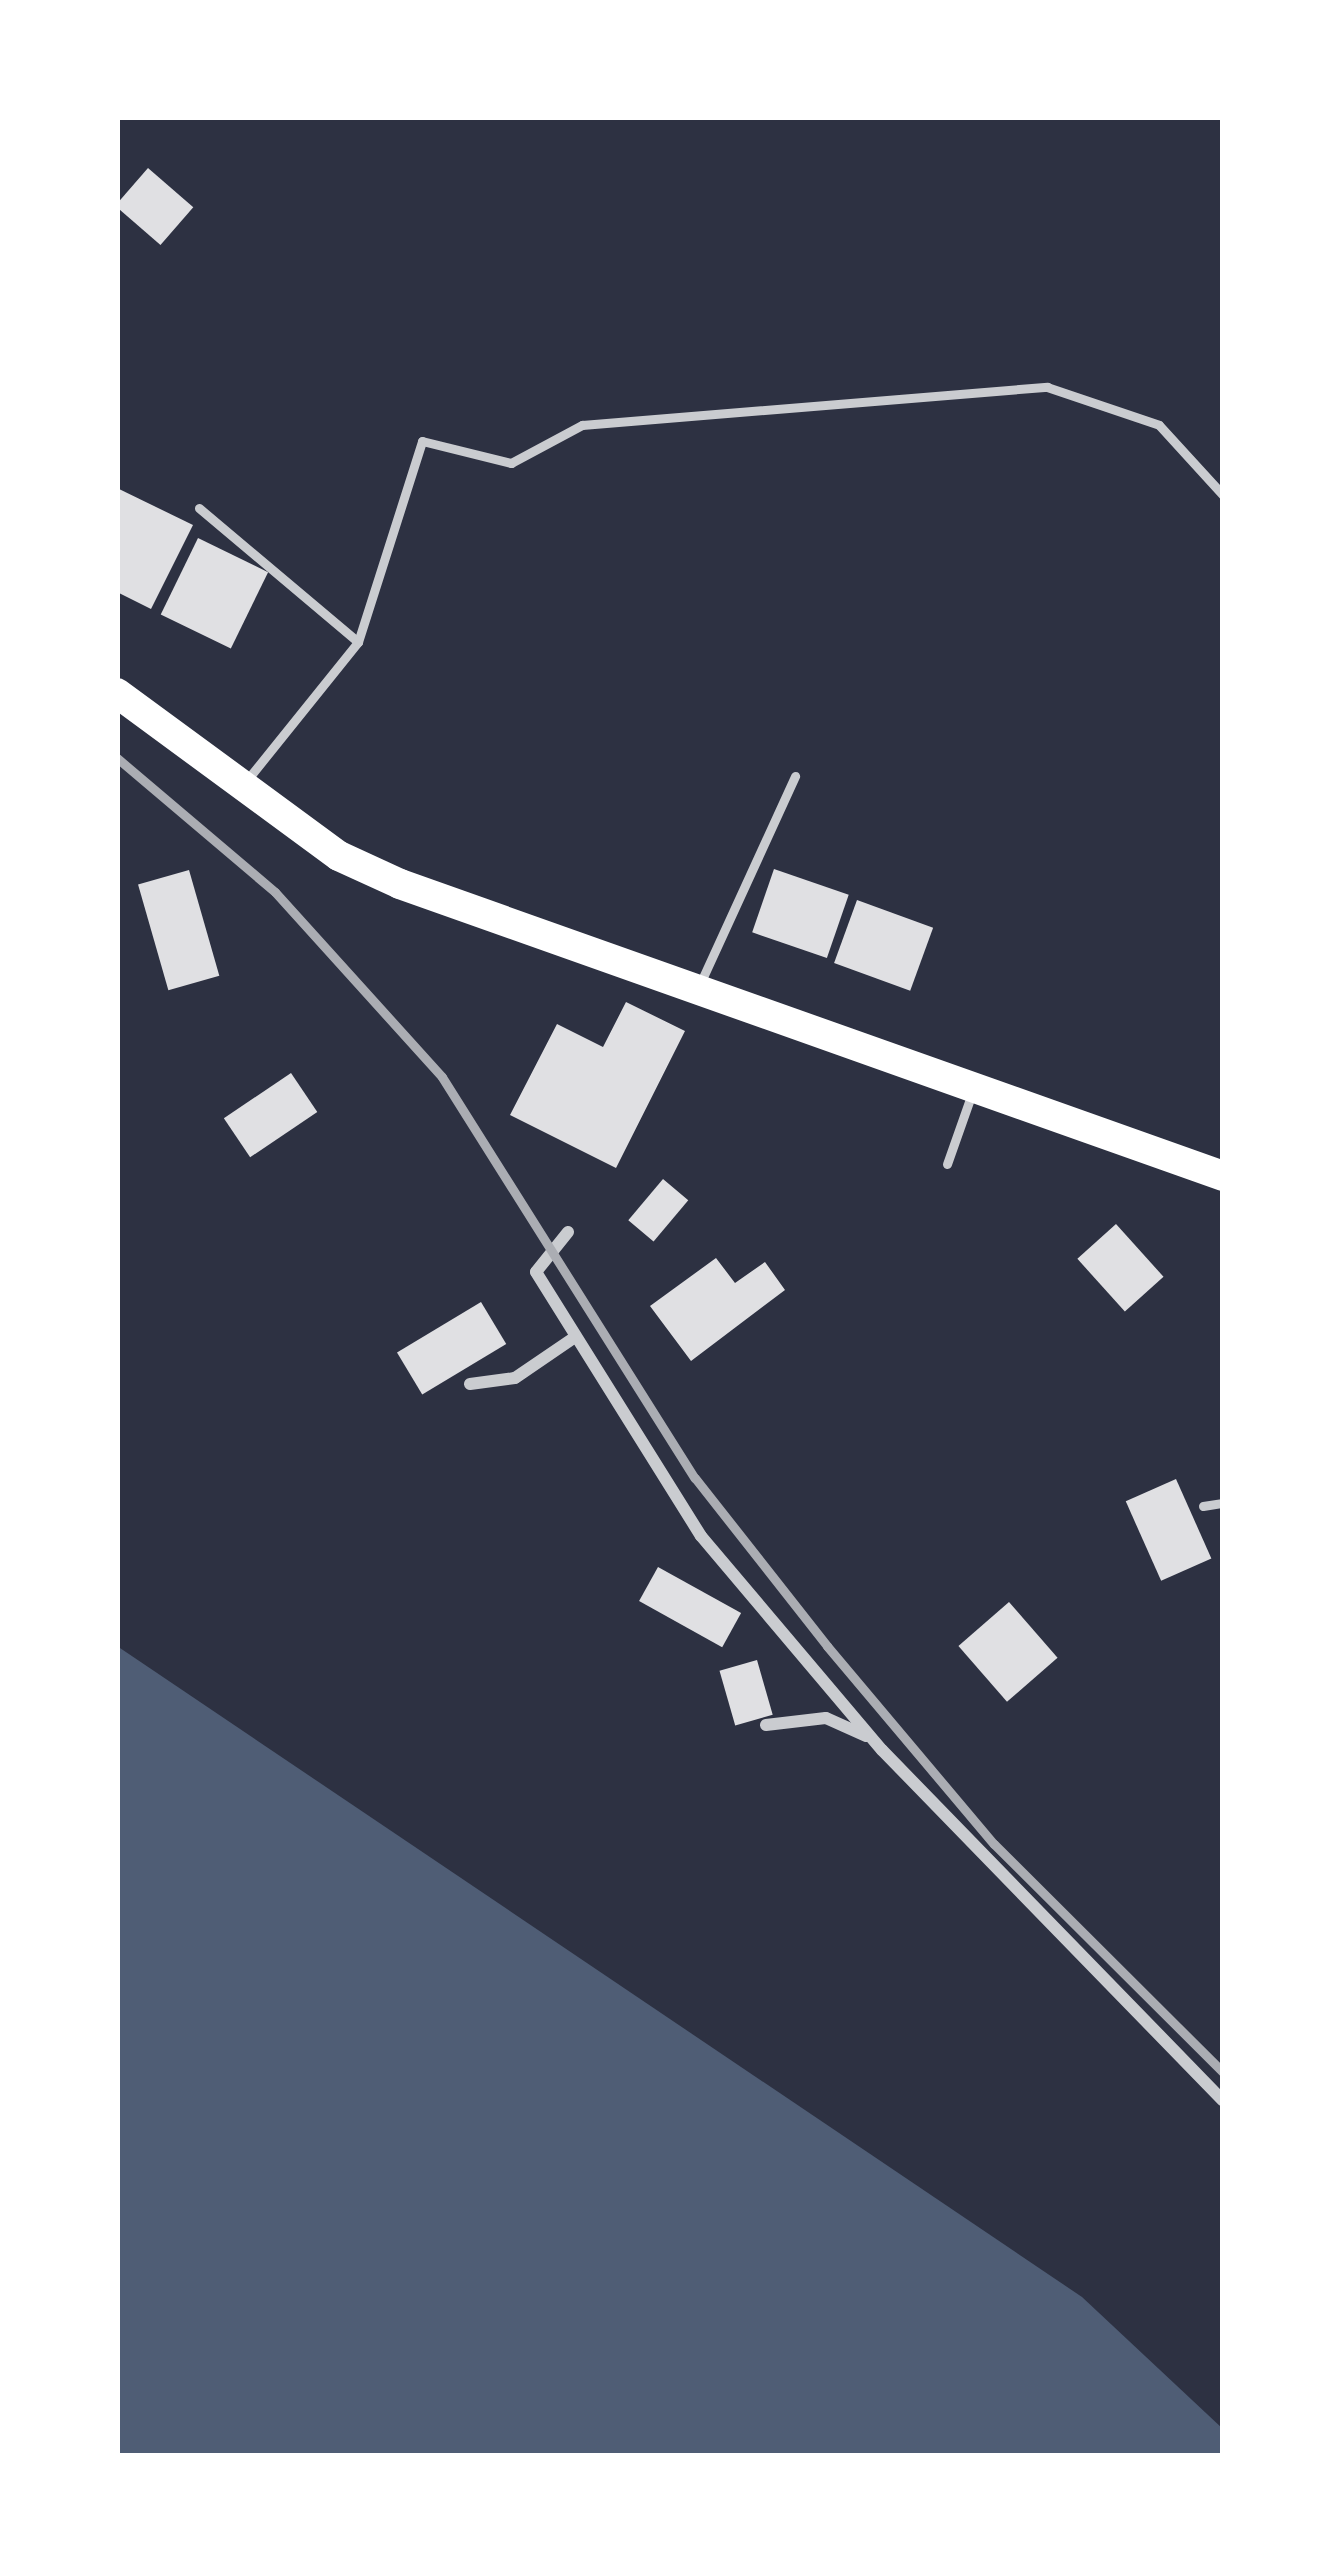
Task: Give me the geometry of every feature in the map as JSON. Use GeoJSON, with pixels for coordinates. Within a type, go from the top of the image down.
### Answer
{"type":"FeatureCollection","features":[{"type":"Feature","properties":{"kind":"main road"},"geometry":{"type":"LineString","coordinates":[[117,693],[241,788],[400,884],[1223,1176]]}},
{"type":"Feature","properties":{"kind":"street"},"geometry":{"type":"LineString","coordinates":[[568,1232],[536,1272],[701,1536],[872,1739],[1223,2101]]}},
{"type":"Feature","properties":{"kind":"street"},"geometry":{"type":"LineString","coordinates":[[470,1384],[515,1378],[575,1336]]}},
{"type":"Feature","properties":{"kind":"street"},"geometry":{"type":"LineString","coordinates":[[766,1725],[826,1718],[872,1739]]}},
{"type":"Feature","properties":{"kind":"lane"},"geometry":{"type":"LineString","coordinates":[[241,788],[358,642],[422,441],[511,463],[582,425],[1046,387],[1159,425],[1223,495]]}},
{"type":"Feature","properties":{"kind":"lane"},"geometry":{"type":"LineString","coordinates":[[199,508],[358,642]]}},
{"type":"Feature","properties":{"kind":"lane"},"geometry":{"type":"LineString","coordinates":[[697,991],[795,776]]}},
{"type":"Feature","properties":{"kind":"lane"},"geometry":{"type":"LineString","coordinates":[[946,1164],[973,1090]]}},
{"type":"Feature","properties":{"kind":"lane"},"geometry":{"type":"LineString","coordinates":[[1203,1506],[1223,1503]]}},
{"type":"Feature","properties":{"kind":"water"},"geometry":{"type":"Polygon","coordinates":[[[117,1646],[1082,2297],[1223,2429],[1223,2456],[117,2456],[117,1646]]]}},
{"type":"Feature","properties":{"kind":"building"},"geometry":{"type":"Polygon","coordinates":[[[148,168],[193,207],[160,245],[117,207],[148,168]]]}},
{"type":"Feature","properties":{"kind":"building"},"geometry":{"type":"Polygon","coordinates":[[[117,488],[193,525],[151,609],[117,592],[117,488]]]}},
{"type":"Feature","properties":{"kind":"building"},"geometry":{"type":"Polygon","coordinates":[[[198,538],[268,572],[231,649],[161,614],[198,538]]]}},
{"type":"Feature","properties":{"kind":"building"},"geometry":{"type":"Polygon","coordinates":[[[774,869],[849,895],[827,958],[752,932],[774,869]]]}},
{"type":"Feature","properties":{"kind":"building"},"geometry":{"type":"Polygon","coordinates":[[[189,870],[219,976],[168,990],[138,885],[189,870]]]}},
{"type":"Feature","properties":{"kind":"building"},"geometry":{"type":"Polygon","coordinates":[[[857,900],[933,928],[910,991],[834,963],[857,900]]]}},
{"type":"Feature","properties":{"kind":"building"},"geometry":{"type":"Polygon","coordinates":[[[626,1002],[685,1031],[616,1168],[510,1115],[557,1024],[603,1047],[626,1002]]]}},
{"type":"Feature","properties":{"kind":"building"},"geometry":{"type":"Polygon","coordinates":[[[291,1073],[317,1112],[250,1157],[224,1118],[291,1073]]]}},
{"type":"Feature","properties":{"kind":"building"},"geometry":{"type":"Polygon","coordinates":[[[663,1179],[688,1200],[654,1242],[628,1220],[663,1179]]]}},
{"type":"Feature","properties":{"kind":"building"},"geometry":{"type":"Polygon","coordinates":[[[1116,1224],[1164,1277],[1125,1312],[1077,1259],[1116,1224]]]}},
{"type":"Feature","properties":{"kind":"building"},"geometry":{"type":"Polygon","coordinates":[[[716,1258],[735,1283],[765,1262],[785,1290],[691,1361],[650,1306],[716,1258]]]}},
{"type":"Feature","properties":{"kind":"building"},"geometry":{"type":"Polygon","coordinates":[[[481,1302],[506,1344],[422,1394],[397,1352],[481,1302]]]}},
{"type":"Feature","properties":{"kind":"building"},"geometry":{"type":"Polygon","coordinates":[[[1176,1479],[1211,1558],[1161,1581],[1126,1501],[1176,1479]]]}},
{"type":"Feature","properties":{"kind":"building"},"geometry":{"type":"Polygon","coordinates":[[[658,1567],[741,1613],[722,1647],[639,1601],[658,1567]]]}},
{"type":"Feature","properties":{"kind":"building"},"geometry":{"type":"Polygon","coordinates":[[[1009,1602],[1058,1658],[1007,1702],[958,1646],[1009,1602]]]}},
{"type":"Feature","properties":{"kind":"building"},"geometry":{"type":"Polygon","coordinates":[[[757,1660],[773,1715],[735,1726],[720,1671],[757,1660]]]}},
{"type":"Feature","properties":{"kind":"railway"},"geometry":{"type":"LineString","coordinates":[[117,758],[275,892],[442,1077],[695,1478],[827,1646],[994,1844],[1223,2072]]}}]}
